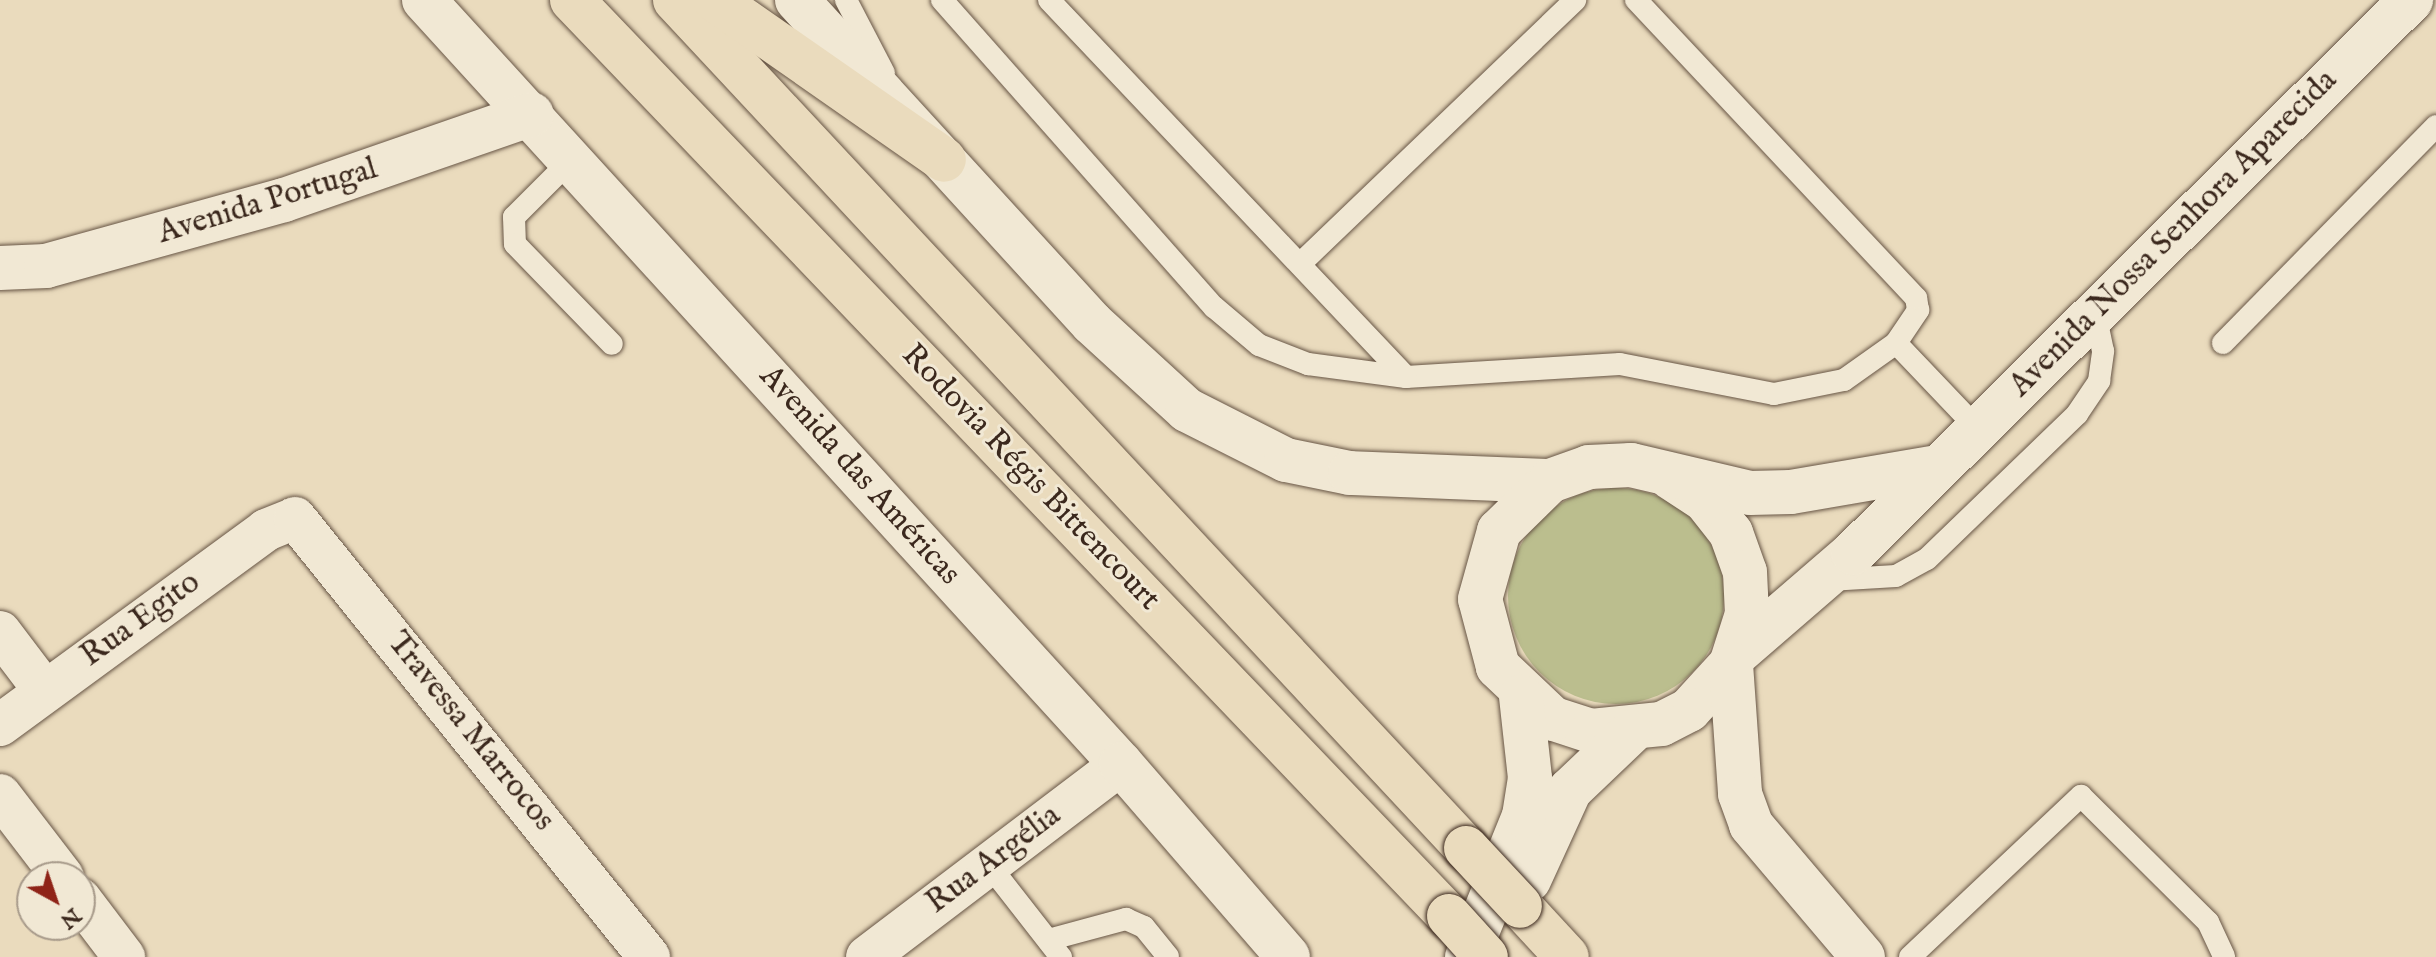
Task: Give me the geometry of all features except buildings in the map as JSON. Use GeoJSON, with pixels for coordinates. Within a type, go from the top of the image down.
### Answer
{"type":"FeatureCollection","features":[{"type":"Feature","properties":{"kind":"highway","name":"Rodovia Régis Bittencourt"},"geometry":{"type":"LineString","coordinates":[[572,0],[1486,957]]}},
{"type":"Feature","properties":{"kind":"highway","name":"Rodovia Régis Bittencourt"},"geometry":{"type":"LineString","coordinates":[[675,0],[1567,957]]}},
{"type":"Feature","properties":{"kind":"highway"},"geometry":{"type":"LineString","coordinates":[[715,0],[930,145]]}},
{"type":"Feature","properties":{"kind":"main road","name":"Avenida das Américas"},"geometry":{"type":"LineString","coordinates":[[424,0],[532,114],[1121,764],[1288,957]]}},
{"type":"Feature","properties":{"kind":"main road"},"geometry":{"type":"LineString","coordinates":[[797,0],[1092,323],[1187,410],[1240,441],[1286,460],[1350,473],[1550,481]]}},
{"type":"Feature","properties":{"kind":"main road","name":"Avenida Nossa Senhora Aparecida"},"geometry":{"type":"LineString","coordinates":[[1733,659],[1824,580],[2411,0]]}},
{"type":"Feature","properties":{"kind":"main road","name":"Avenida Portugal"},"geometry":{"type":"LineString","coordinates":[[0,268],[46,266],[284,200],[532,114]]}},
{"type":"Feature","properties":{"kind":"main road"},"geometry":{"type":"LineString","coordinates":[[1733,659],[1689,710],[1631,732],[1591,731],[1553,719],[1521,696],[1484,635],[1484,564],[1521,502],[1550,481],[1589,467],[1631,465],[1670,477],[1750,493],[1791,492],[1938,467]]}},
{"type":"Feature","properties":{"kind":"main road"},"geometry":{"type":"LineString","coordinates":[[1670,477],[1705,500],[1731,533],[1745,572],[1747,614],[1733,659],[1740,794],[1751,825],[1863,957]]}},
{"type":"Feature","properties":{"kind":"main road"},"geometry":{"type":"LineString","coordinates":[[1467,957],[1524,816],[1530,778],[1521,696]]}},
{"type":"Feature","properties":{"kind":"main road"},"geometry":{"type":"LineString","coordinates":[[1500,957],[1570,790],[1631,732]]}},
{"type":"Feature","properties":{"kind":"street","name":"Rua Egito"},"geometry":{"type":"LineString","coordinates":[[0,725],[44,690],[285,519]]}},
{"type":"Feature","properties":{"kind":"street","name":"Travessa Marrocos"},"geometry":{"type":"LineString","coordinates":[[285,519],[304,522],[649,957]]}},
{"type":"Feature","properties":{"kind":"street"},"geometry":{"type":"LineString","coordinates":[[0,632],[44,690]]}},
{"type":"Feature","properties":{"kind":"street","name":"Rua Argélia"},"geometry":{"type":"LineString","coordinates":[[867,957],[1121,764]]}},
{"type":"Feature","properties":{"kind":"street"},"geometry":{"type":"LineString","coordinates":[[0,795],[51,861]]}},
{"type":"Feature","properties":{"kind":"street"},"geometry":{"type":"LineString","coordinates":[[96,920],[124,957]]}},
{"type":"Feature","properties":{"kind":"lane"},"geometry":{"type":"LineString","coordinates":[[846,0],[930,145]]}},
{"type":"Feature","properties":{"kind":"lane"},"geometry":{"type":"LineString","coordinates":[[942,0],[1214,307],[1259,345],[1308,364],[1406,377],[1620,364],[1774,394],[1813,392],[1844,380],[1896,343],[1918,310],[1916,298],[1636,0]]}},
{"type":"Feature","properties":{"kind":"lane"},"geometry":{"type":"LineString","coordinates":[[1049,0],[1406,377]]}},
{"type":"Feature","properties":{"kind":"lane"},"geometry":{"type":"LineString","coordinates":[[1301,263],[1575,0]]}},
{"type":"Feature","properties":{"kind":"lane"},"geometry":{"type":"LineString","coordinates":[[2223,343],[2436,126]]}},
{"type":"Feature","properties":{"kind":"lane"},"geometry":{"type":"LineString","coordinates":[[572,159],[514,217],[515,244],[612,344]]}},
{"type":"Feature","properties":{"kind":"lane"},"geometry":{"type":"LineString","coordinates":[[1824,580],[1896,576],[1976,515],[2077,414],[2099,381],[2103,351],[2095,314]]}},
{"type":"Feature","properties":{"kind":"lane"},"geometry":{"type":"LineString","coordinates":[[1896,343],[1977,428]]}},
{"type":"Feature","properties":{"kind":"lane"},"geometry":{"type":"LineString","coordinates":[[1909,957],[2081,796],[2208,922],[2224,957]]}},
{"type":"Feature","properties":{"kind":"lane"},"geometry":{"type":"LineString","coordinates":[[989,865],[1054,948],[1126,919],[1144,927],[1168,957]]}},
{"type":"Feature","properties":{"kind":"green space"},"geometry":{"type":"Polygon","coordinates":[[[1616,488],[1657,496],[1676,506],[1692,520],[1706,536],[1716,555],[1724,596],[1716,637],[1706,656],[1692,672],[1676,686],[1657,696],[1616,704],[1575,696],[1556,686],[1540,672],[1526,656],[1516,637],[1508,596],[1516,555],[1526,536],[1540,520],[1556,506],[1575,496],[1616,488]]]}}]}
